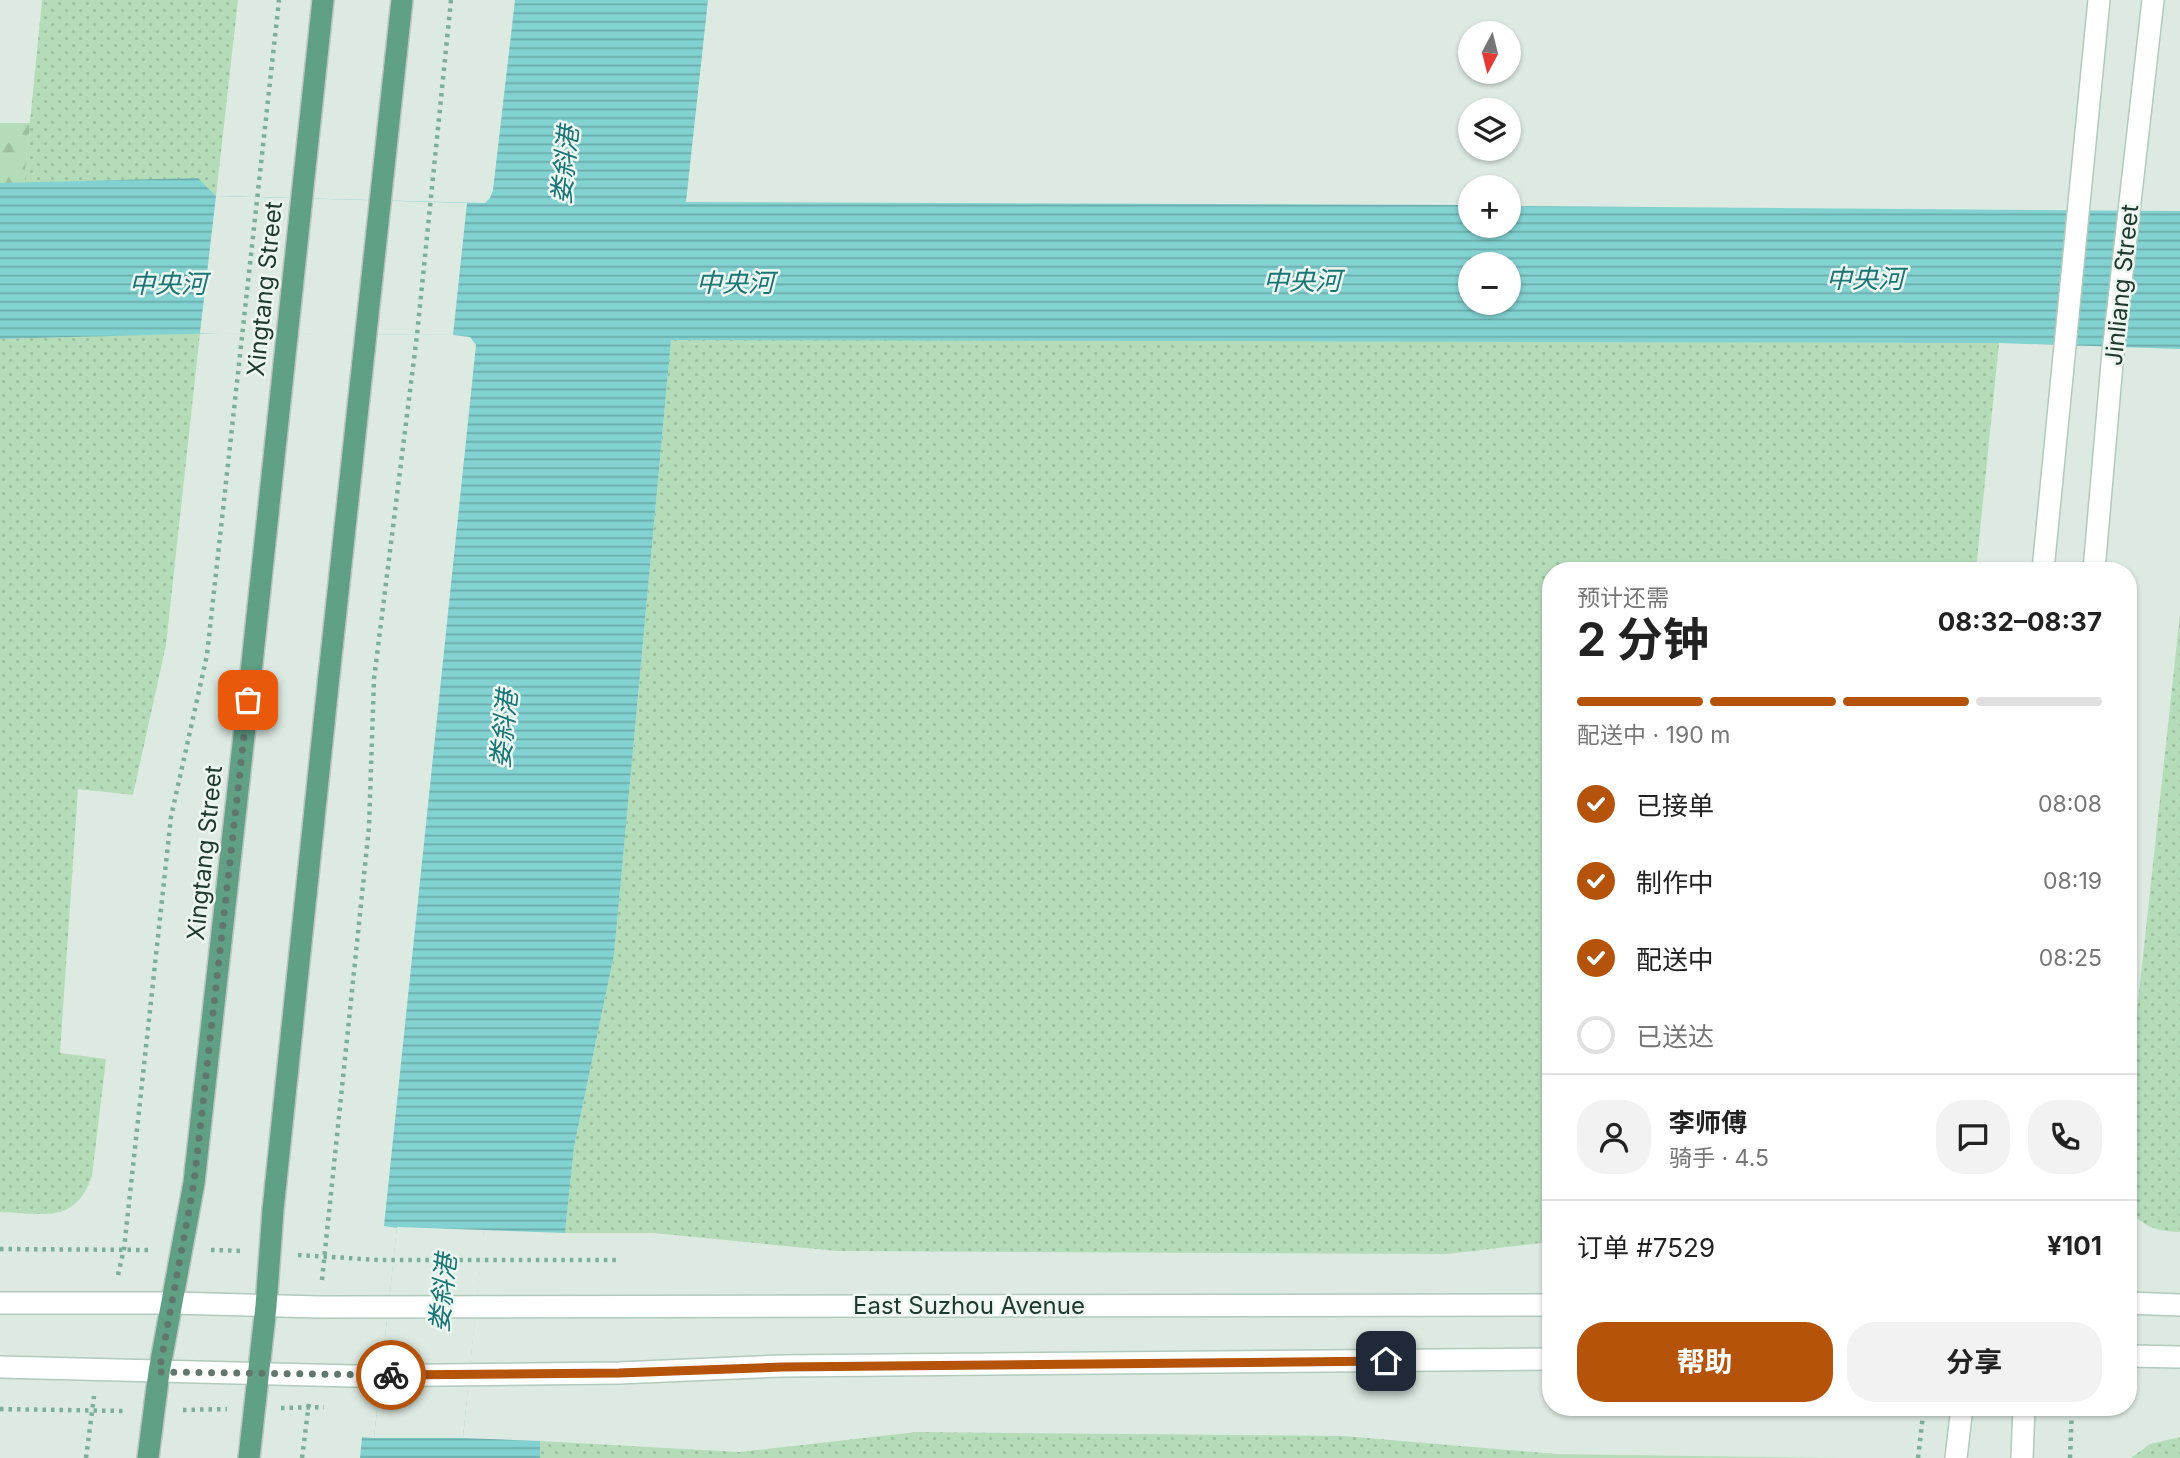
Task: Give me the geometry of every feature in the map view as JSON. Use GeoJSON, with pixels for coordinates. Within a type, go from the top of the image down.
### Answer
{"type":"FeatureCollection","features":[{"type":"Feature","properties":{"kind":"main road","name":"Xingtang Street"},"geometry":{"type":"LineString","coordinates":[[148,1458],[159,1372],[194,1183],[323,0]]}},
{"type":"Feature","properties":{"kind":"main road"},"geometry":{"type":"LineString","coordinates":[[249,1458],[402,0]]}},
{"type":"Feature","properties":{"kind":"main road"},"geometry":{"type":"LineString","coordinates":[[2044,562],[2099,0]]}},
{"type":"Feature","properties":{"kind":"main road","name":"Jinliang Street"},"geometry":{"type":"LineString","coordinates":[[2095,562],[2113,352],[2153,0]]}},
{"type":"Feature","properties":{"kind":"main road","name":"East Suzhou Avenue"},"geometry":{"type":"LineString","coordinates":[[0,1303],[172,1303],[319,1307],[1542,1305]]}},
{"type":"Feature","properties":{"kind":"main road"},"geometry":{"type":"LineString","coordinates":[[2137,1303],[2180,1305]]}},
{"type":"Feature","properties":{"kind":"main road"},"geometry":{"type":"LineString","coordinates":[[2137,1356],[2180,1357]]}},
{"type":"Feature","properties":{"kind":"main road"},"geometry":{"type":"LineString","coordinates":[[0,1367],[312,1376],[782,1367],[1542,1359]]}},
{"type":"Feature","properties":{"kind":"main road"},"geometry":{"type":"LineString","coordinates":[[1955,1458],[1961,1416]]}},
{"type":"Feature","properties":{"kind":"main road"},"geometry":{"type":"LineString","coordinates":[[2021,1458],[2023,1416]]}},
{"type":"Feature","properties":{"kind":"path"},"geometry":{"type":"LineString","coordinates":[[113,1303],[124,1249],[171,817],[208,655],[279,0]]}},
{"type":"Feature","properties":{"kind":"path"},"geometry":{"type":"LineString","coordinates":[[319,1307],[369,827],[374,679],[417,335],[451,0]]}},
{"type":"Feature","properties":{"kind":"path"},"geometry":{"type":"LineString","coordinates":[[393,1260],[617,1259]]}},
{"type":"Feature","properties":{"kind":"path"},"geometry":{"type":"LineString","coordinates":[[86,1458],[99,1370]]}},
{"type":"Feature","properties":{"kind":"path"},"geometry":{"type":"LineString","coordinates":[[302,1458],[312,1376]]}},
{"type":"Feature","properties":{"kind":"path"},"geometry":{"type":"LineString","coordinates":[[1918,1458],[1923,1416]]}},
{"type":"Feature","properties":{"kind":"path"},"geometry":{"type":"LineString","coordinates":[[2070,1458],[2072,1416]]}},
{"type":"Feature","properties":{"kind":"green space"},"geometry":{"type":"Polygon","coordinates":[[[42,0],[238,0],[216,196],[24,183],[42,0]]]}},
{"type":"Feature","properties":{"kind":"green space"},"geometry":{"type":"Polygon","coordinates":[[[0,123],[30,123],[24,183],[0,183],[0,123]]]}},
{"type":"Feature","properties":{"kind":"green space"},"geometry":{"type":"Polygon","coordinates":[[[200,333],[166,645],[133,795],[78,789],[60,1053],[106,1059],[92,1176],[85,1192],[67,1209],[44,1214],[0,1212],[0,339],[200,333]]]}},
{"type":"Feature","properties":{"kind":"green space"},"geometry":{"type":"Polygon","coordinates":[[[671,339],[1999,343],[1977,562],[1542,562],[1542,1243],[1447,1254],[837,1251],[653,1233],[565,1233],[574,1147],[614,955],[671,339]]]}},
{"type":"Feature","properties":{"kind":"green space"},"geometry":{"type":"Polygon","coordinates":[[[2180,614],[2180,1232],[2150,1227],[2137,1218],[2137,1012],[2180,614]]]}},
{"type":"Feature","properties":{"kind":"green space"},"geometry":{"type":"Polygon","coordinates":[[[917,1432],[1343,1436],[1556,1454],[1838,1458],[540,1458],[540,1441],[739,1452],[917,1432]]]}},
{"type":"Feature","properties":{"kind":"green space"},"geometry":{"type":"Polygon","coordinates":[[[2180,1437],[2180,1458],[2131,1458],[2150,1444],[2180,1437]]]}},
{"type":"Feature","properties":{"kind":"water"},"geometry":{"type":"Polygon","coordinates":[[[515,0],[708,0],[686,202],[1458,205],[1458,238],[1521,238],[1521,206],[2180,211],[2180,349],[1999,343],[671,340],[614,955],[574,1147],[565,1233],[484,1230],[482,1245],[463,1438],[540,1441],[540,1458],[360,1458],[362,1437],[374,1438],[397,1228],[384,1226],[476,345],[470,337],[453,335],[221,333],[0,339],[0,183],[198,178],[216,196],[485,203],[490,198],[515,0]]]}},
{"type":"Feature","properties":{"kind":"pier"},"geometry":{"type":"Polygon","coordinates":[[[216,196],[467,203],[453,335],[200,333],[216,196]]]}},
{"type":"Feature","properties":{"kind":"pier"},"geometry":{"type":"Polygon","coordinates":[[[397,1227],[484,1230],[463,1438],[374,1438],[397,1227]]]}},
{"type":"Feature","properties":{"kind":"way so far"},"geometry":{"type":"LineString","coordinates":[[248,700],[194,1183],[159,1372],[391,1375]]}},
{"type":"Feature","properties":{"kind":"route"},"geometry":{"type":"LineString","coordinates":[[391,1375],[619,1373],[782,1367],[1386,1361]]}},
{"type":"Feature","properties":{"kind":"water label","name":"娄斜港"},"geometry":{"type":"Point","coordinates":[565,165]}},
{"type":"Feature","properties":{"kind":"water label","name":"中央河"},"geometry":{"type":"Point","coordinates":[1865,279]}},
{"type":"Feature","properties":{"kind":"water label","name":"中央河"},"geometry":{"type":"Point","coordinates":[1302,281]}},
{"type":"Feature","properties":{"kind":"water label","name":"中央河"},"geometry":{"type":"Point","coordinates":[735,283]}},
{"type":"Feature","properties":{"kind":"water label","name":"中央河"},"geometry":{"type":"Point","coordinates":[168,284]}},
{"type":"Feature","properties":{"kind":"water label","name":"娄斜港"},"geometry":{"type":"Point","coordinates":[504,729]}},
{"type":"Feature","properties":{"kind":"water label","name":"娄斜港"},"geometry":{"type":"Point","coordinates":[443,1293]}}]}
